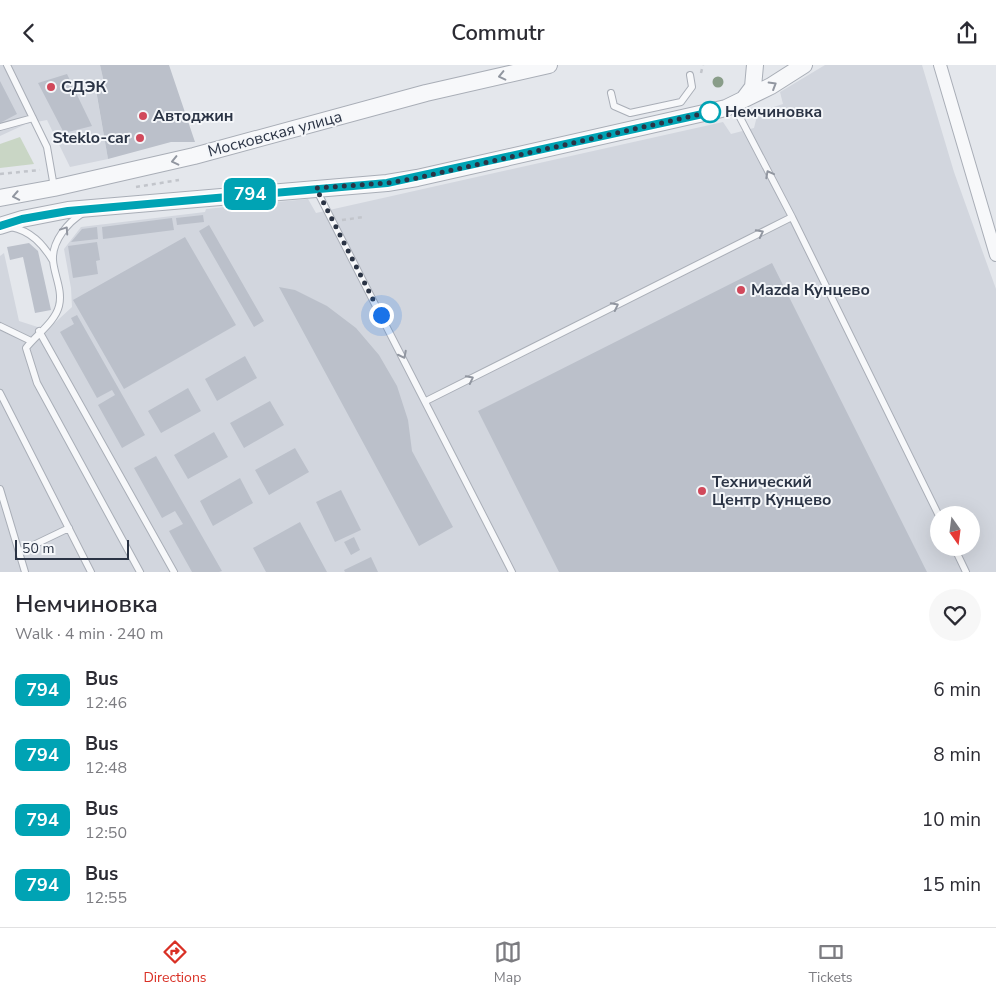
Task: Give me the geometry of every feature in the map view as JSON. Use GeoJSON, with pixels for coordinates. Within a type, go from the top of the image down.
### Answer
{"type":"FeatureCollection","features":[{"type":"Feature","properties":{"kind":"street","name":"Московская улица"},"geometry":{"type":"LineString","coordinates":[[0,198],[54,189],[194,156],[426,93],[549,65]]}},
{"type":"Feature","properties":{"kind":"street"},"geometry":{"type":"LineString","coordinates":[[737,104],[753,87],[755,65]]}},
{"type":"Feature","properties":{"kind":"street"},"geometry":{"type":"LineString","coordinates":[[0,227],[45,215],[91,209],[387,183],[417,178],[664,123],[737,104],[804,65]]}},
{"type":"Feature","properties":{"kind":"street"},"geometry":{"type":"LineString","coordinates":[[940,65],[996,255]]}},
{"type":"Feature","properties":{"kind":"lane"},"geometry":{"type":"LineString","coordinates":[[7,65],[47,147],[54,189]]}},
{"type":"Feature","properties":{"kind":"lane"},"geometry":{"type":"LineString","coordinates":[[611,93],[614,106],[630,113],[681,102],[692,87],[690,75]]}},
{"type":"Feature","properties":{"kind":"lane"},"geometry":{"type":"LineString","coordinates":[[737,104],[934,506]]}},
{"type":"Feature","properties":{"kind":"lane"},"geometry":{"type":"LineString","coordinates":[[660,106],[664,123]]}},
{"type":"Feature","properties":{"kind":"lane"},"geometry":{"type":"LineString","coordinates":[[0,127],[33,118]]}},
{"type":"Feature","properties":{"kind":"lane"},"geometry":{"type":"LineString","coordinates":[[316,188],[512,572]]}},
{"type":"Feature","properties":{"kind":"lane"},"geometry":{"type":"LineString","coordinates":[[91,209],[71,221],[54,251],[53,261],[60,292],[59,306],[52,320],[39,331],[26,348],[37,383],[140,572]]}},
{"type":"Feature","properties":{"kind":"lane"},"geometry":{"type":"LineString","coordinates":[[426,401],[792,217]]}},
{"type":"Feature","properties":{"kind":"lane"},"geometry":{"type":"LineString","coordinates":[[0,227],[20,229],[28,233],[38,240],[53,261]]}},
{"type":"Feature","properties":{"kind":"lane"},"geometry":{"type":"LineString","coordinates":[[0,326],[31,341]]}},
{"type":"Feature","properties":{"kind":"lane"},"geometry":{"type":"LineString","coordinates":[[39,331],[174,572]]}},
{"type":"Feature","properties":{"kind":"lane"},"geometry":{"type":"LineString","coordinates":[[0,393],[91,572]]}},
{"type":"Feature","properties":{"kind":"lane"},"geometry":{"type":"LineString","coordinates":[[0,489],[25,572]]}},
{"type":"Feature","properties":{"kind":"lane"},"geometry":{"type":"LineString","coordinates":[[19,552],[69,528]]}},
{"type":"Feature","properties":{"kind":"lane"},"geometry":{"type":"LineString","coordinates":[[958,556],[966,572]]}},
{"type":"Feature","properties":{"kind":"path"},"geometry":{"type":"LineString","coordinates":[[134,187],[179,180]]}},
{"type":"Feature","properties":{"kind":"path"},"geometry":{"type":"LineString","coordinates":[[333,222],[364,217]]}},
{"type":"Feature","properties":{"kind":"shaded area"},"geometry":{"type":"Polygon","coordinates":[[[0,65],[100,65],[105,87],[96,91],[108,159],[70,167],[47,120],[26,124],[0,136],[0,65]]]}},
{"type":"Feature","properties":{"kind":"shaded area"},"geometry":{"type":"Polygon","coordinates":[[[825,65],[922,65],[954,172],[996,289],[996,572],[0,572],[0,256],[4,253],[19,321],[47,330],[72,307],[71,288],[64,249],[81,227],[205,212],[206,209],[308,199],[316,213],[723,122],[731,134],[754,128],[758,112],[783,104],[780,92],[825,65]]]}},
{"type":"Feature","properties":{"kind":"green space"},"geometry":{"type":"Polygon","coordinates":[[[20,137],[34,164],[0,168],[0,144],[20,137]]]}},
{"type":"Feature","properties":{"kind":"building","name":"Автоджин"},"geometry":{"type":"Polygon","coordinates":[[[100,65],[169,65],[195,142],[171,142],[108,159],[96,90],[105,87],[100,65]]]}},
{"type":"Feature","properties":{"kind":"building"},"geometry":{"type":"Polygon","coordinates":[[[67,74],[92,126],[64,133],[38,83],[67,74]]]}},
{"type":"Feature","properties":{"kind":"building"},"geometry":{"type":"Polygon","coordinates":[[[0,81],[17,114],[0,123],[0,81]]]}},
{"type":"Feature","properties":{"kind":"building"},"geometry":{"type":"Polygon","coordinates":[[[203,215],[204,222],[177,225],[176,218],[203,215]]]}},
{"type":"Feature","properties":{"kind":"building"},"geometry":{"type":"Polygon","coordinates":[[[172,218],[174,230],[103,239],[102,227],[172,218]]]}},
{"type":"Feature","properties":{"kind":"building"},"geometry":{"type":"Polygon","coordinates":[[[209,225],[264,321],[254,327],[199,231],[209,225]]]}},
{"type":"Feature","properties":{"kind":"building"},"geometry":{"type":"Polygon","coordinates":[[[97,227],[98,239],[71,242],[82,229],[97,227]]]}},
{"type":"Feature","properties":{"kind":"building"},"geometry":{"type":"Polygon","coordinates":[[[185,237],[236,325],[124,389],[73,300],[185,237]]]}},
{"type":"Feature","properties":{"kind":"building"},"geometry":{"type":"Polygon","coordinates":[[[97,242],[100,260],[96,261],[98,274],[73,278],[68,246],[97,242]]]}},
{"type":"Feature","properties":{"kind":"building"},"geometry":{"type":"Polygon","coordinates":[[[29,243],[38,251],[51,310],[35,313],[23,257],[10,260],[7,247],[29,243]]]}},
{"type":"Feature","properties":{"kind":"building","name":"Технический Центр Кунцево"},"geometry":{"type":"Polygon","coordinates":[[[772,263],[927,572],[559,572],[478,411],[772,263]]]}},
{"type":"Feature","properties":{"kind":"building"},"geometry":{"type":"Polygon","coordinates":[[[279,287],[295,290],[327,306],[356,328],[379,355],[397,386],[408,420],[412,451],[453,527],[419,546],[279,287]]]}},
{"type":"Feature","properties":{"kind":"building"},"geometry":{"type":"Polygon","coordinates":[[[77,315],[145,435],[122,448],[98,405],[115,395],[112,390],[97,398],[60,332],[74,324],[71,318],[77,315]]]}},
{"type":"Feature","properties":{"kind":"building"},"geometry":{"type":"Polygon","coordinates":[[[245,356],[257,378],[217,401],[205,379],[245,356]]]}},
{"type":"Feature","properties":{"kind":"building"},"geometry":{"type":"Polygon","coordinates":[[[188,388],[201,411],[161,433],[148,411],[188,388]]]}},
{"type":"Feature","properties":{"kind":"building"},"geometry":{"type":"Polygon","coordinates":[[[270,401],[284,425],[244,448],[230,423],[270,401]]]}},
{"type":"Feature","properties":{"kind":"building"},"geometry":{"type":"Polygon","coordinates":[[[214,432],[228,457],[188,479],[174,455],[214,432]]]}},
{"type":"Feature","properties":{"kind":"building"},"geometry":{"type":"Polygon","coordinates":[[[295,448],[309,472],[269,495],[255,470],[295,448]]]}},
{"type":"Feature","properties":{"kind":"building"},"geometry":{"type":"Polygon","coordinates":[[[156,456],[222,571],[192,572],[169,531],[183,524],[175,511],[162,518],[134,468],[156,456]]]}},
{"type":"Feature","properties":{"kind":"building"},"geometry":{"type":"Polygon","coordinates":[[[240,478],[253,503],[213,526],[200,501],[240,478]]]}},
{"type":"Feature","properties":{"kind":"building"},"geometry":{"type":"Polygon","coordinates":[[[341,490],[361,530],[335,542],[316,502],[341,490]]]}},
{"type":"Feature","properties":{"kind":"building"},"geometry":{"type":"Polygon","coordinates":[[[300,522],[327,572],[266,572],[253,548],[300,522]]]}},
{"type":"Feature","properties":{"kind":"building"},"geometry":{"type":"Polygon","coordinates":[[[354,537],[360,550],[351,555],[344,542],[354,537]]]}},
{"type":"Feature","properties":{"kind":"building"},"geometry":{"type":"Polygon","coordinates":[[[371,557],[378,572],[345,572],[344,570],[371,557]]]}},
{"type":"Feature","properties":{"kind":"bus line","name":"794"},"geometry":{"type":"LineString","coordinates":[[0,226],[22,219],[68,211],[387,183],[417,178],[712,112]]}},
{"type":"Feature","properties":{"kind":"place","name":"СДЭК"},"geometry":{"type":"Point","coordinates":[51,87]}},
{"type":"Feature","properties":{"kind":"place","name":"Немчиновка"},"geometry":{"type":"Point","coordinates":[710,112]}},
{"type":"Feature","properties":{"kind":"place","name":"Автоджин"},"geometry":{"type":"Point","coordinates":[143,116]}},
{"type":"Feature","properties":{"kind":"place","name":"Steklo-car"},"geometry":{"type":"Point","coordinates":[140,138]}},
{"type":"Feature","properties":{"kind":"place","name":"Mazda Кунцево"},"geometry":{"type":"Point","coordinates":[741,290]}},
{"type":"Feature","properties":{"kind":"place","name":"Технический Центр Кунцево"},"geometry":{"type":"Point","coordinates":[702,491]}},
{"type":"Feature","properties":{"kind":"route"},"geometry":{"type":"LineString","coordinates":[[381,315],[316,188],[387,183],[417,178],[712,112],[710,112]]}}]}
